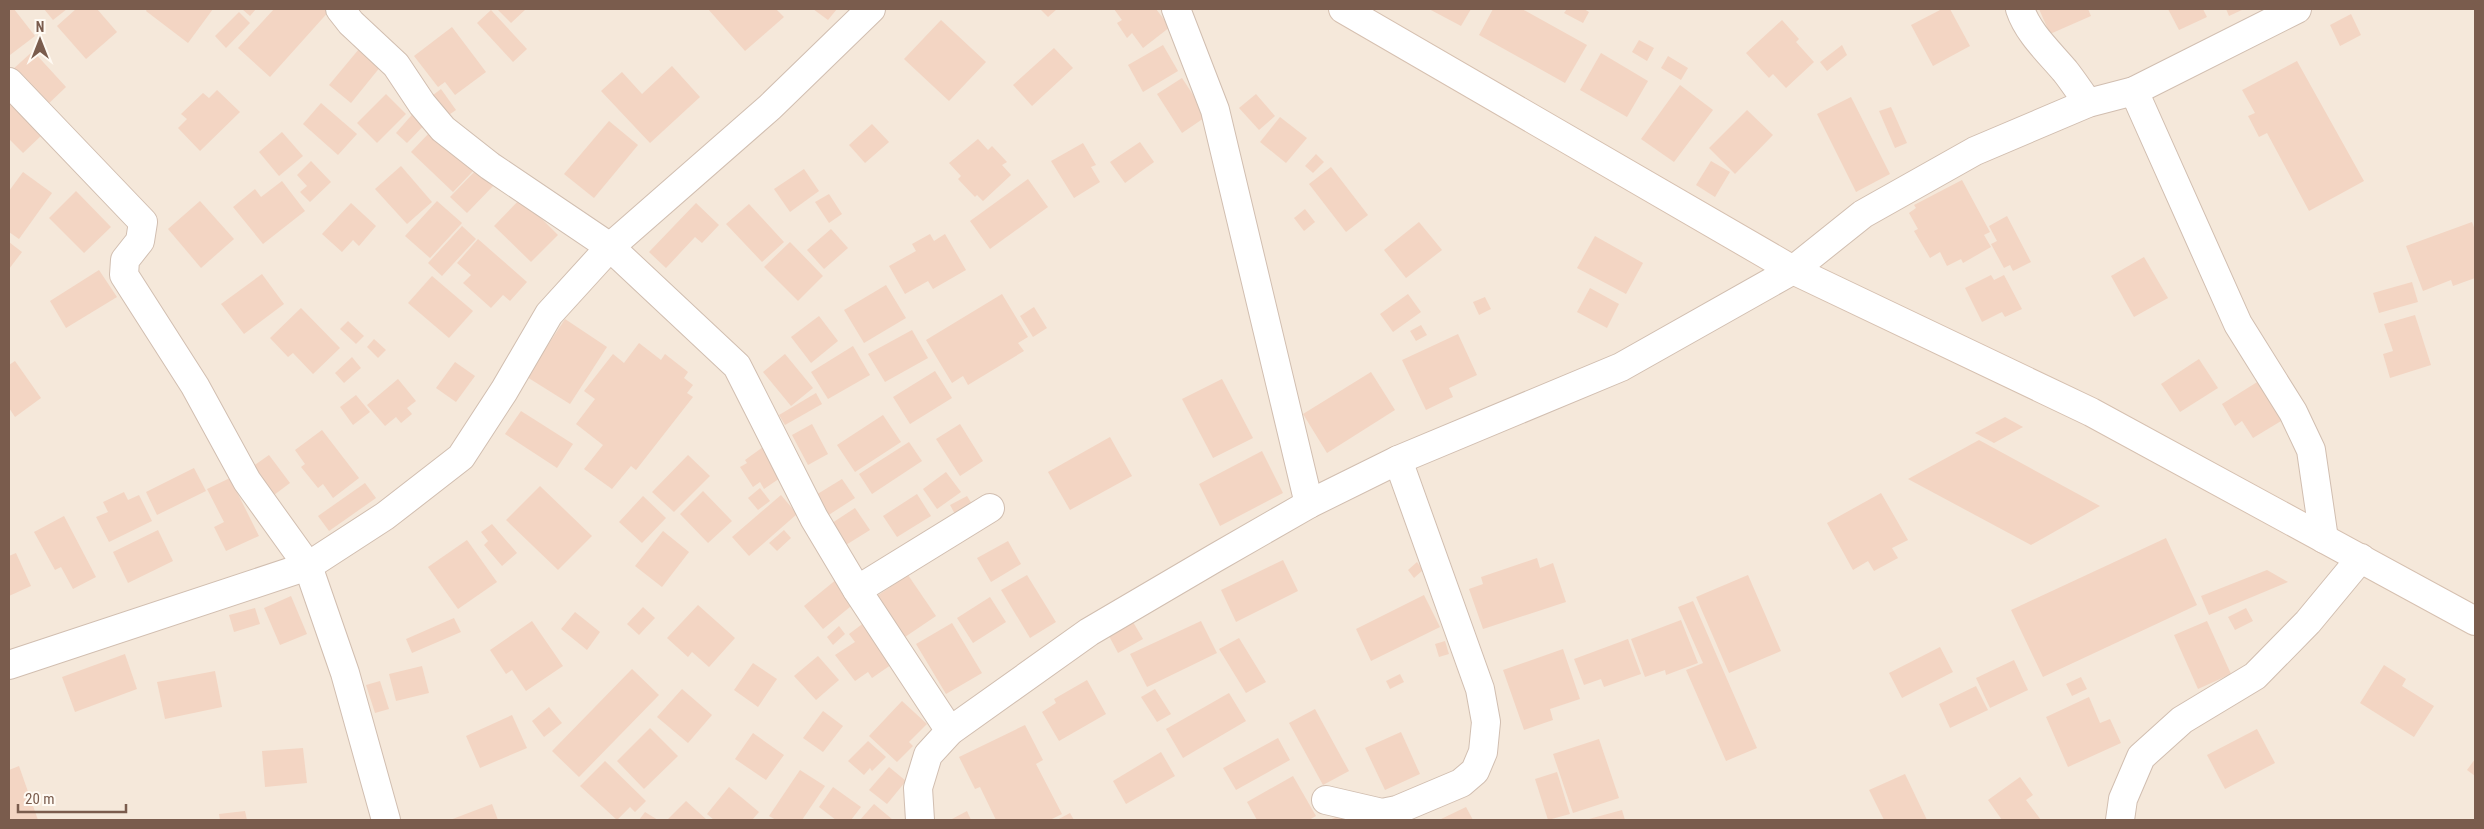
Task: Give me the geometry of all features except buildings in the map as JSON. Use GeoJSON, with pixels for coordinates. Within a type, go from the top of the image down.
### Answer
{"type":"FeatureCollection","features":[{"type":"Feature","properties":{"kind":"street"},"geometry":{"type":"LineString","coordinates":[[340,9],[351,23],[396,65],[422,104],[443,129],[490,166],[610,247],[737,366],[814,518],[857,590],[950,731]]}},
{"type":"Feature","properties":{"kind":"street"},"geometry":{"type":"LineString","coordinates":[[9,665],[308,566],[385,516],[461,457],[504,391],[548,314],[610,247],[770,107],[871,9]]}},
{"type":"Feature","properties":{"kind":"street"},"geometry":{"type":"LineString","coordinates":[[1176,9],[1215,110],[1310,504]]}},
{"type":"Feature","properties":{"kind":"street"},"geometry":{"type":"LineString","coordinates":[[1343,9],[1372,15],[1793,270],[2091,412],[2475,621]]}},
{"type":"Feature","properties":{"kind":"street"},"geometry":{"type":"LineString","coordinates":[[2020,9],[2022,17],[2088,103]]}},
{"type":"Feature","properties":{"kind":"street"},"geometry":{"type":"LineString","coordinates":[[920,820],[918,788],[928,755],[950,731],[1090,632],[1310,504],[1398,460],[1621,367],[1793,270],[1863,214],[1975,151],[2088,103],[2134,91],[2297,9]]}},
{"type":"Feature","properties":{"kind":"street"},"geometry":{"type":"LineString","coordinates":[[9,82],[143,222],[140,241],[125,260],[124,275],[195,386],[247,481],[308,566],[345,673],[386,820]]}},
{"type":"Feature","properties":{"kind":"street"},"geometry":{"type":"LineString","coordinates":[[2134,91],[2238,324],[2293,412],[2311,450],[2324,539]]}},
{"type":"Feature","properties":{"kind":"street"},"geometry":{"type":"LineString","coordinates":[[1326,800],[1382,813],[1397,810],[1461,783],[1475,771],[1483,752],[1486,722],[1480,689],[1398,460]]}},
{"type":"Feature","properties":{"kind":"street"},"geometry":{"type":"LineString","coordinates":[[857,590],[990,508]]}},
{"type":"Feature","properties":{"kind":"street"},"geometry":{"type":"LineString","coordinates":[[2120,820],[2123,799],[2141,757],[2182,720],[2255,676],[2308,622],[2361,558]]}},
{"type":"Feature","properties":{"kind":"shaded area"},"geometry":{"type":"Polygon","coordinates":[[[9,9],[2475,9],[2475,820],[9,820],[9,9]]]}}]}
